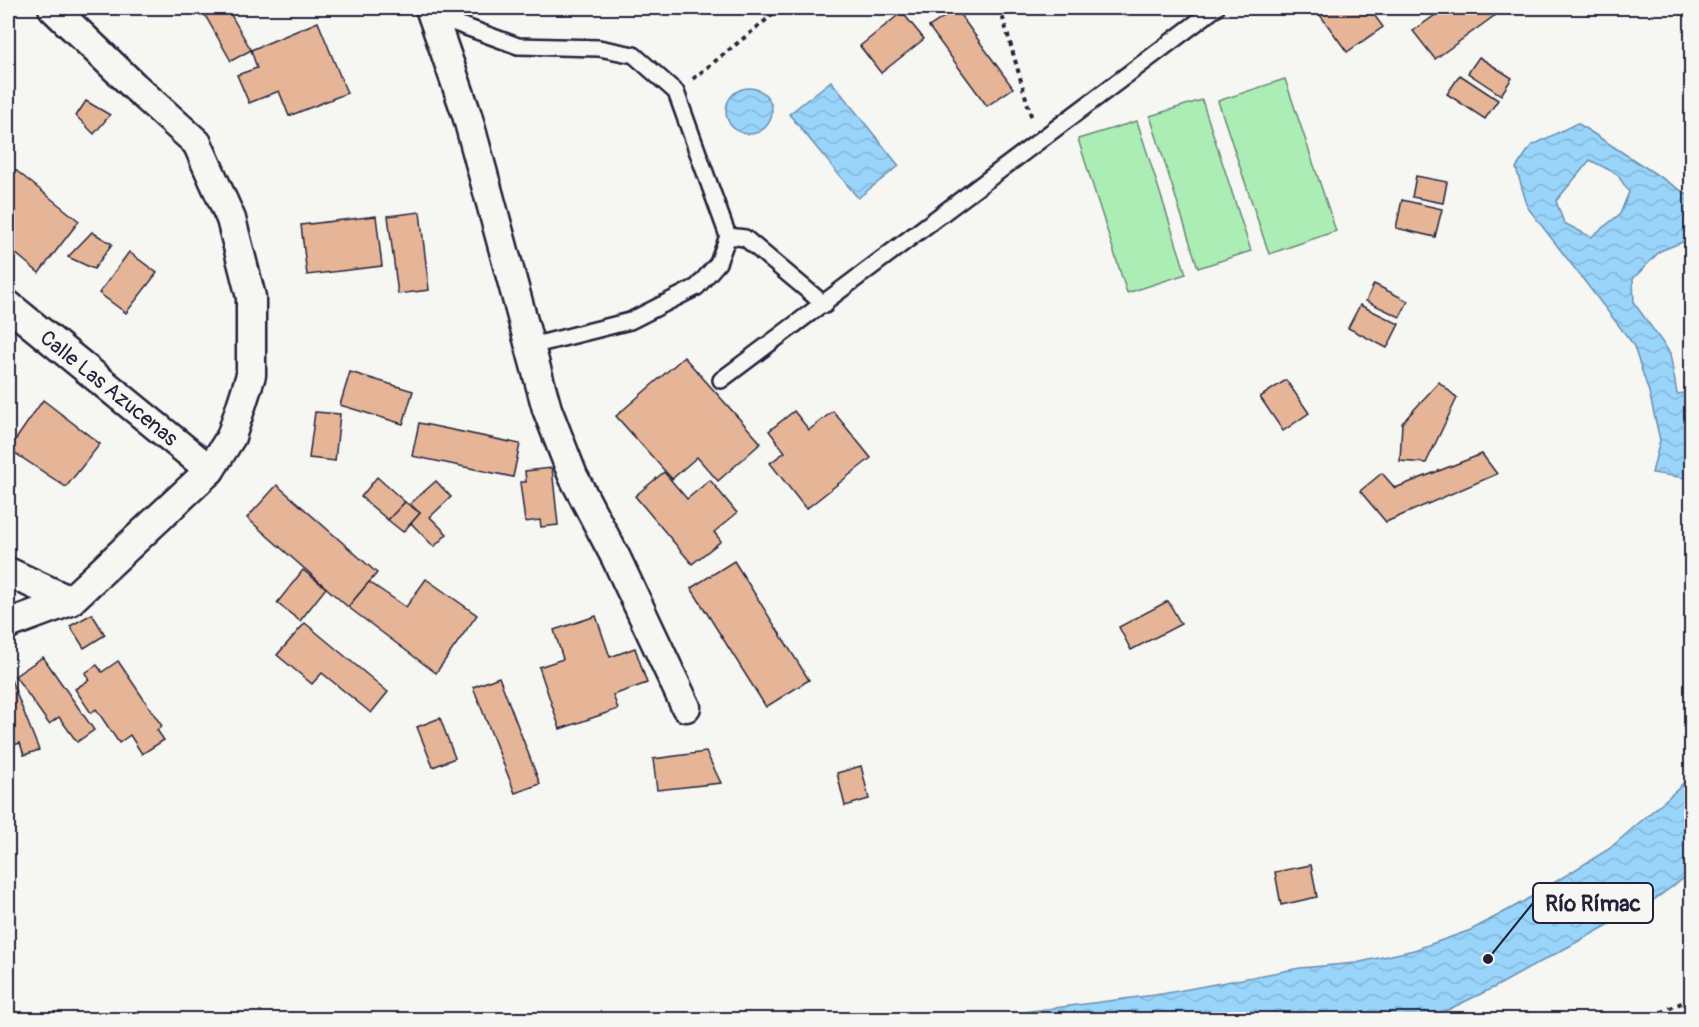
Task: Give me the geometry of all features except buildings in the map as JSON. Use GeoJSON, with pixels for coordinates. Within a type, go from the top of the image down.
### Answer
{"type":"FeatureCollection","features":[{"type":"Feature","properties":{"kind":"street"},"geometry":{"type":"LineString","coordinates":[[8,624],[70,601],[210,470],[231,437],[251,375],[251,297],[231,219],[198,143],[134,86],[53,8]]}},
{"type":"Feature","properties":{"kind":"street"},"geometry":{"type":"LineString","coordinates":[[432,11],[467,115],[531,346],[546,409],[573,476],[616,558],[686,707]]}},
{"type":"Feature","properties":{"kind":"street","name":"Calle Las Azucenas"},"geometry":{"type":"LineString","coordinates":[[8,305],[210,470]]}},
{"type":"Feature","properties":{"kind":"street"},"geometry":{"type":"LineString","coordinates":[[8,572],[70,601]]}},
{"type":"Feature","properties":{"kind":"lane"},"geometry":{"type":"LineString","coordinates":[[721,380],[1216,8]]}},
{"type":"Feature","properties":{"kind":"lane"},"geometry":{"type":"LineString","coordinates":[[432,11],[518,46],[599,48],[634,55],[676,92],[728,236],[718,263],[697,287],[630,321],[531,346]]}},
{"type":"Feature","properties":{"kind":"lane"},"geometry":{"type":"LineString","coordinates":[[728,236],[746,238],[825,304]]}},
{"type":"Feature","properties":{"kind":"path"},"geometry":{"type":"LineString","coordinates":[[676,92],[781,8]]}},
{"type":"Feature","properties":{"kind":"path"},"geometry":{"type":"LineString","coordinates":[[1000,8],[1038,140]]}},
{"type":"Feature","properties":{"kind":"path"},"geometry":{"type":"LineString","coordinates":[[1645,1020],[1692,998]]}},
{"type":"Feature","properties":{"kind":"green space"},"geometry":{"type":"Polygon","coordinates":[[[1285,79],[1336,231],[1269,254],[1218,101],[1285,79]]]}},
{"type":"Feature","properties":{"kind":"green space"},"geometry":{"type":"Polygon","coordinates":[[[1202,100],[1251,251],[1198,268],[1150,116],[1202,100]]]}},
{"type":"Feature","properties":{"kind":"green space"},"geometry":{"type":"Polygon","coordinates":[[[1137,121],[1186,274],[1127,293],[1078,139],[1137,121]]]}},
{"type":"Feature","properties":{"kind":"water"},"geometry":{"type":"Polygon","coordinates":[[[831,81],[899,166],[858,198],[789,114],[831,81]]]}},
{"type":"Feature","properties":{"kind":"water"},"geometry":{"type":"Polygon","coordinates":[[[749,88],[765,95],[772,111],[765,127],[749,134],[733,127],[726,111],[733,95],[749,88]]]}},
{"type":"Feature","properties":{"kind":"water"},"geometry":{"type":"Polygon","coordinates":[[[1577,123],[1691,197],[1691,245],[1685,241],[1660,251],[1633,279],[1634,303],[1670,353],[1677,394],[1691,392],[1691,479],[1652,473],[1660,440],[1649,392],[1633,344],[1528,208],[1516,168],[1531,146],[1577,123]],[[1590,160],[1556,201],[1564,223],[1591,237],[1620,214],[1629,192],[1617,174],[1590,160]]]}},
{"type":"Feature","properties":{"kind":"water"},"geometry":{"type":"Polygon","coordinates":[[[1691,773],[1691,873],[1652,901],[1495,987],[1429,1019],[992,1019],[1031,1011],[1162,994],[1300,968],[1356,963],[1414,950],[1471,930],[1521,903],[1609,849],[1679,788],[1691,773]]]}},
{"type":"Feature","properties":{"kind":"railway"},"geometry":{"type":"LineString","coordinates":[[1684,1020],[1692,1016]]}},
{"type":"Feature","properties":{"kind":"place","name":"Río Rímac"},"geometry":{"type":"Point","coordinates":[1488,959]}}]}
